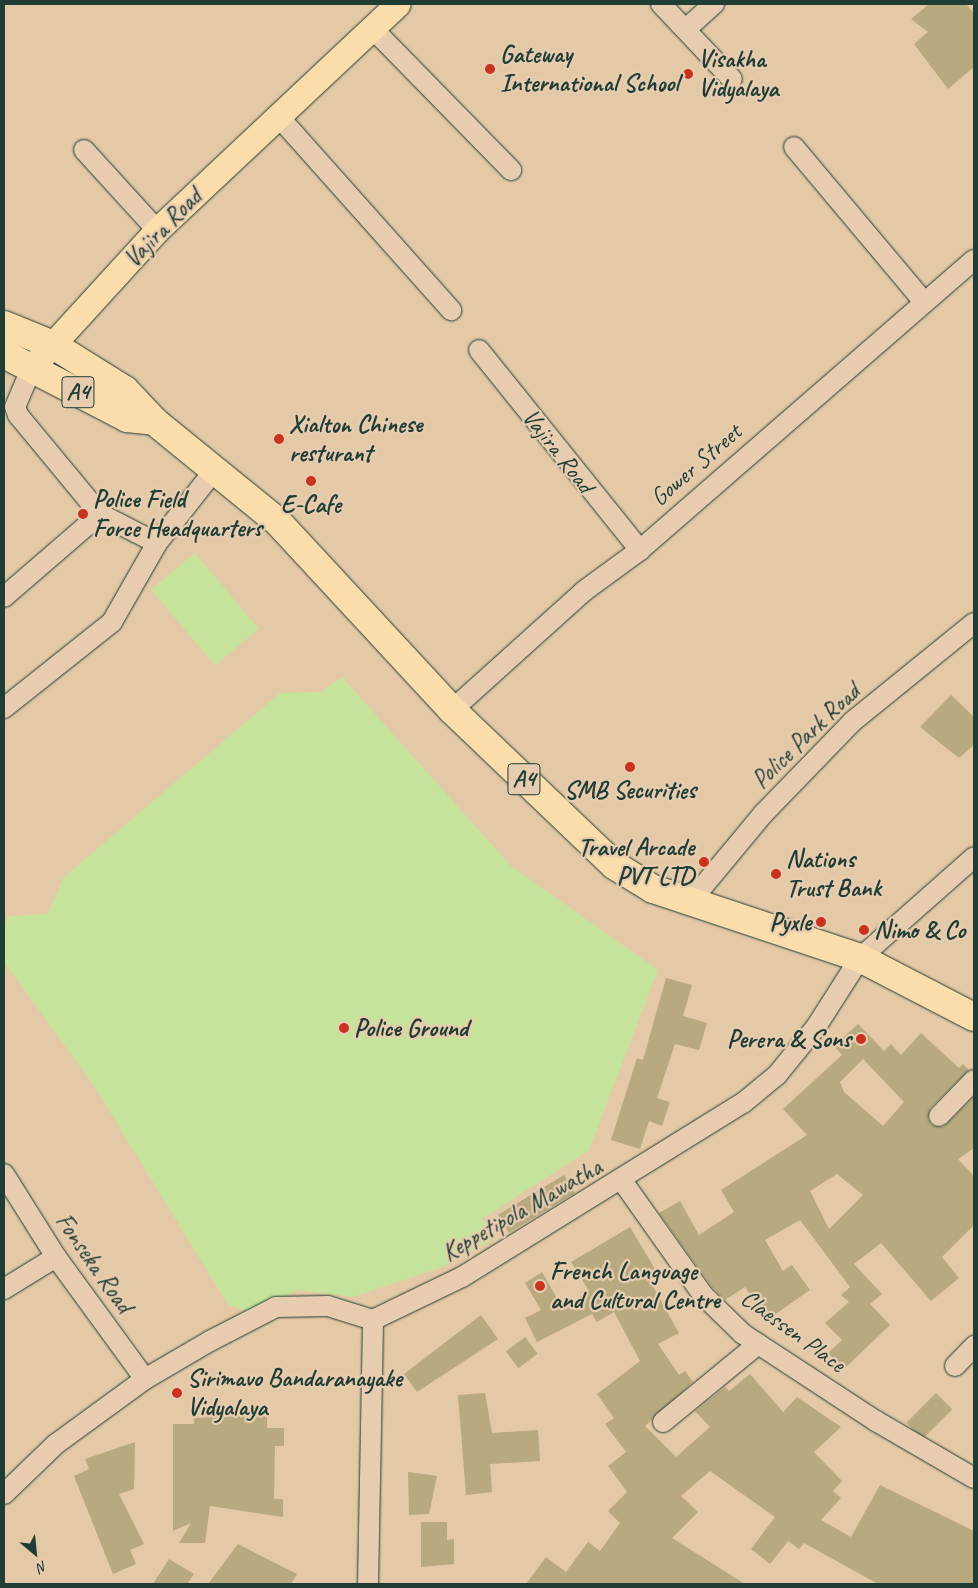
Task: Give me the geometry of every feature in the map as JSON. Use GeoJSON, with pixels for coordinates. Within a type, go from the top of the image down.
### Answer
{"type":"FeatureCollection","features":[{"type":"Feature","properties":{"kind":"highway","name":"A4"},"geometry":{"type":"LineString","coordinates":[[4,325],[53,345],[125,390],[154,421],[207,462],[213,472],[277,521],[452,710],[614,865],[653,889],[860,958],[974,1017]]}},
{"type":"Feature","properties":{"kind":"highway","name":"A4"},"geometry":{"type":"LineString","coordinates":[[4,354],[127,418],[154,421]]}},
{"type":"Feature","properties":{"kind":"main road","name":"Vajira Road"},"geometry":{"type":"LineString","coordinates":[[32,367],[157,230],[279,117],[384,13]]}},
{"type":"Feature","properties":{"kind":"street"},"geometry":{"type":"LineString","coordinates":[[661,4],[732,79]]}},
{"type":"Feature","properties":{"kind":"street"},"geometry":{"type":"LineString","coordinates":[[686,29],[714,4]]}},
{"type":"Feature","properties":{"kind":"street"},"geometry":{"type":"LineString","coordinates":[[384,13],[511,170]]}},
{"type":"Feature","properties":{"kind":"street"},"geometry":{"type":"LineString","coordinates":[[279,117],[451,310]]}},
{"type":"Feature","properties":{"kind":"street"},"geometry":{"type":"LineString","coordinates":[[794,147],[924,301]]}},
{"type":"Feature","properties":{"kind":"street"},"geometry":{"type":"LineString","coordinates":[[84,150],[157,230]]}},
{"type":"Feature","properties":{"kind":"street","name":"Gower Street"},"geometry":{"type":"LineString","coordinates":[[452,710],[584,591],[640,550],[924,301],[974,260]]}},
{"type":"Feature","properties":{"kind":"street","name":"Vajira Road"},"geometry":{"type":"LineString","coordinates":[[479,350],[640,550]]}},
{"type":"Feature","properties":{"kind":"street"},"geometry":{"type":"LineString","coordinates":[[32,367],[15,407],[18,415],[100,514],[157,543]]}},
{"type":"Feature","properties":{"kind":"street"},"geometry":{"type":"LineString","coordinates":[[4,708],[112,622],[157,543],[213,472]]}},
{"type":"Feature","properties":{"kind":"street"},"geometry":{"type":"LineString","coordinates":[[4,597],[100,514]]}},
{"type":"Feature","properties":{"kind":"street","name":"Police Park Road"},"geometry":{"type":"LineString","coordinates":[[690,902],[763,814],[852,722],[974,623]]}},
{"type":"Feature","properties":{"kind":"street","name":"Keppetipola Mawatha"},"geometry":{"type":"LineString","coordinates":[[373,1320],[462,1277],[623,1182],[743,1103],[776,1076],[816,1027],[860,958],[974,857]]}},
{"type":"Feature","properties":{"kind":"street"},"geometry":{"type":"LineString","coordinates":[[939,1116],[974,1080]]}},
{"type":"Feature","properties":{"kind":"street","name":"Fonseka Road"},"geometry":{"type":"LineString","coordinates":[[4,1174],[56,1257],[145,1379]]}},
{"type":"Feature","properties":{"kind":"street","name":"Claessen Place"},"geometry":{"type":"LineString","coordinates":[[623,1182],[703,1295],[758,1344],[876,1421],[974,1478]]}},
{"type":"Feature","properties":{"kind":"street"},"geometry":{"type":"LineString","coordinates":[[4,1289],[56,1257]]}},
{"type":"Feature","properties":{"kind":"street"},"geometry":{"type":"LineString","coordinates":[[4,1494],[56,1444],[145,1379],[276,1306],[328,1306],[373,1320],[368,1584]]}},
{"type":"Feature","properties":{"kind":"street"},"geometry":{"type":"LineString","coordinates":[[663,1422],[758,1344]]}},
{"type":"Feature","properties":{"kind":"street"},"geometry":{"type":"LineString","coordinates":[[955,1366],[974,1346]]}},
{"type":"Feature","properties":{"kind":"green space"},"geometry":{"type":"Polygon","coordinates":[[[195,553],[259,629],[215,665],[151,590],[195,553]]]}},
{"type":"Feature","properties":{"kind":"green space","name":"Police Ground"},"geometry":{"type":"Polygon","coordinates":[[[342,677],[511,866],[658,970],[589,1150],[482,1219],[496,1238],[442,1267],[353,1297],[298,1290],[250,1312],[228,1305],[94,1086],[4,962],[4,927],[8,916],[48,914],[63,878],[280,693],[321,692],[342,677]]]}},
{"type":"Feature","properties":{"kind":"building"},"geometry":{"type":"Polygon","coordinates":[[[929,4],[966,4],[974,13],[974,67],[948,89],[914,44],[928,32],[911,19],[929,4]]]}},
{"type":"Feature","properties":{"kind":"building"},"geometry":{"type":"Polygon","coordinates":[[[951,695],[974,717],[974,745],[959,758],[920,727],[951,695]]]}},
{"type":"Feature","properties":{"kind":"building"},"geometry":{"type":"Polygon","coordinates":[[[666,978],[692,985],[683,1016],[707,1023],[699,1050],[675,1044],[657,1098],[670,1102],[662,1126],[649,1121],[640,1149],[611,1140],[637,1058],[643,1060],[666,978]]]}},
{"type":"Feature","properties":{"kind":"building"},"geometry":{"type":"Polygon","coordinates":[[[858,1024],[884,1051],[891,1044],[901,1055],[921,1033],[959,1068],[963,1064],[969,1070],[930,1108],[928,1119],[931,1125],[943,1127],[974,1097],[974,1148],[958,1159],[974,1176],[974,1225],[942,1257],[959,1278],[931,1301],[881,1243],[854,1264],[882,1294],[870,1304],[890,1325],[844,1369],[828,1353],[842,1340],[825,1323],[849,1302],[841,1295],[850,1287],[800,1220],[765,1240],[783,1271],[792,1265],[810,1290],[767,1320],[745,1287],[725,1300],[712,1287],[659,1213],[680,1201],[699,1235],[734,1212],[721,1190],[807,1135],[783,1109],[842,1055],[834,1046],[858,1024]],[[863,1059],[840,1082],[844,1092],[883,1126],[904,1102],[863,1059]],[[837,1174],[810,1191],[829,1229],[863,1195],[837,1174]]]}},
{"type":"Feature","properties":{"kind":"building"},"geometry":{"type":"Polygon","coordinates":[[[564,1175],[575,1193],[509,1233],[498,1215],[564,1175]]]}},
{"type":"Feature","properties":{"kind":"building"},"geometry":{"type":"Polygon","coordinates":[[[630,1227],[658,1274],[649,1279],[679,1333],[658,1344],[679,1375],[685,1371],[693,1382],[645,1426],[676,1457],[710,1427],[695,1411],[725,1387],[729,1391],[750,1374],[783,1412],[797,1397],[841,1427],[814,1452],[842,1481],[833,1491],[841,1498],[821,1520],[851,1537],[880,1485],[974,1531],[974,1584],[878,1584],[804,1543],[799,1549],[788,1541],[770,1564],[751,1549],[775,1517],[710,1471],[681,1496],[698,1512],[672,1538],[745,1584],[526,1584],[546,1557],[566,1572],[588,1542],[600,1551],[620,1523],[608,1511],[627,1492],[608,1466],[626,1452],[605,1424],[614,1418],[597,1394],[640,1361],[614,1312],[597,1322],[592,1314],[537,1342],[525,1318],[541,1310],[525,1283],[542,1272],[562,1307],[589,1291],[571,1262],[630,1227]]]}},
{"type":"Feature","properties":{"kind":"building"},"geometry":{"type":"Polygon","coordinates":[[[481,1315],[498,1339],[417,1392],[404,1374],[481,1315]]]}},
{"type":"Feature","properties":{"kind":"building"},"geometry":{"type":"Polygon","coordinates":[[[525,1337],[538,1354],[518,1368],[506,1351],[525,1337]]]}},
{"type":"Feature","properties":{"kind":"building"},"geometry":{"type":"Polygon","coordinates":[[[485,1393],[492,1433],[538,1430],[540,1461],[490,1464],[492,1492],[466,1495],[458,1395],[485,1393]]]}},
{"type":"Feature","properties":{"kind":"building"},"geometry":{"type":"Polygon","coordinates":[[[936,1393],[952,1409],[923,1439],[906,1423],[936,1393]]]}},
{"type":"Feature","properties":{"kind":"building"},"geometry":{"type":"Polygon","coordinates":[[[267,1415],[267,1428],[284,1428],[284,1446],[275,1446],[274,1499],[283,1499],[283,1517],[210,1506],[205,1543],[179,1543],[191,1523],[173,1531],[173,1424],[194,1424],[194,1418],[267,1415]]]}},
{"type":"Feature","properties":{"kind":"building"},"geometry":{"type":"Polygon","coordinates":[[[135,1442],[134,1489],[119,1494],[144,1544],[130,1550],[136,1564],[113,1574],[74,1476],[89,1469],[85,1459],[135,1442]]]}},
{"type":"Feature","properties":{"kind":"building"},"geometry":{"type":"Polygon","coordinates":[[[408,1472],[437,1476],[429,1514],[409,1515],[408,1472]]]}},
{"type":"Feature","properties":{"kind":"building"},"geometry":{"type":"Polygon","coordinates":[[[421,1522],[447,1522],[447,1540],[454,1539],[454,1564],[421,1567],[421,1522]]]}},
{"type":"Feature","properties":{"kind":"building"},"geometry":{"type":"Polygon","coordinates":[[[238,1544],[297,1574],[291,1584],[208,1584],[238,1544]]]}},
{"type":"Feature","properties":{"kind":"building"},"geometry":{"type":"Polygon","coordinates":[[[169,1559],[194,1574],[187,1584],[153,1584],[169,1559]]]}},
{"type":"Feature","properties":{"kind":"place","name":"Gateway International School"},"geometry":{"type":"Point","coordinates":[490,69]}},
{"type":"Feature","properties":{"kind":"place","name":"Visakha Vidyalaya"},"geometry":{"type":"Point","coordinates":[688,74]}},
{"type":"Feature","properties":{"kind":"place","name":"Xialton Chinese resturant"},"geometry":{"type":"Point","coordinates":[279,439]}},
{"type":"Feature","properties":{"kind":"place","name":"E-Cafe"},"geometry":{"type":"Point","coordinates":[311,481]}},
{"type":"Feature","properties":{"kind":"place","name":"Police Field Force Headquarters"},"geometry":{"type":"Point","coordinates":[83,514]}},
{"type":"Feature","properties":{"kind":"place","name":"SMB Securities"},"geometry":{"type":"Point","coordinates":[630,767]}},
{"type":"Feature","properties":{"kind":"place","name":"Travel Arcade PVT LTD"},"geometry":{"type":"Point","coordinates":[704,862]}},
{"type":"Feature","properties":{"kind":"place","name":"Nations Trust Bank"},"geometry":{"type":"Point","coordinates":[776,874]}},
{"type":"Feature","properties":{"kind":"place","name":"Pyxle"},"geometry":{"type":"Point","coordinates":[821,922]}},
{"type":"Feature","properties":{"kind":"place","name":"Nimo & Co"},"geometry":{"type":"Point","coordinates":[864,930]}},
{"type":"Feature","properties":{"kind":"place","name":"Police Ground"},"geometry":{"type":"Point","coordinates":[344,1028]}},
{"type":"Feature","properties":{"kind":"place","name":"Perera & Sons"},"geometry":{"type":"Point","coordinates":[861,1039]}},
{"type":"Feature","properties":{"kind":"place","name":"French Language and Cultural Centre"},"geometry":{"type":"Point","coordinates":[540,1286]}},
{"type":"Feature","properties":{"kind":"place","name":"Sirimavo Bandaranayake Vidyalaya"},"geometry":{"type":"Point","coordinates":[177,1393]}}]}
